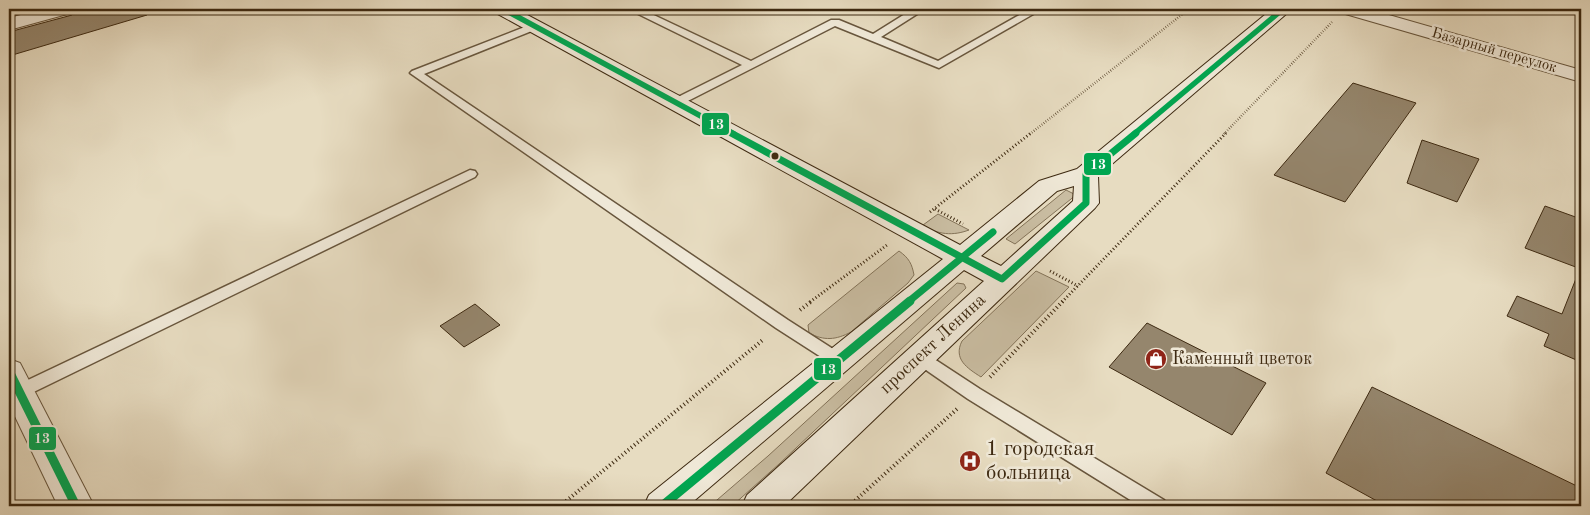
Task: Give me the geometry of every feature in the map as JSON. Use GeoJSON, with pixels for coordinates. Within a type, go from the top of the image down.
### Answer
{"type":"FeatureCollection","features":[{"type":"Feature","properties":{"kind":"main road"},"geometry":{"type":"LineString","coordinates":[[9,24],[64,9]]}},
{"type":"Feature","properties":{"kind":"main road"},"geometry":{"type":"LineString","coordinates":[[503,9],[1002,279]]}},
{"type":"Feature","properties":{"kind":"main road"},"geometry":{"type":"LineString","coordinates":[[662,506],[1048,186],[1086,174],[1283,9]]}},
{"type":"Feature","properties":{"kind":"main road","name":"Базарный переулок"},"geometry":{"type":"LineString","coordinates":[[1344,12],[1581,76]]}},
{"type":"Feature","properties":{"kind":"main road","name":"проспект Ленина"},"geometry":{"type":"LineString","coordinates":[[760,506],[1002,279],[1086,203],[1086,174]]}},
{"type":"Feature","properties":{"kind":"main road"},"geometry":{"type":"LineString","coordinates":[[12,387],[76,506]]}},
{"type":"Feature","properties":{"kind":"lane"},"geometry":{"type":"LineString","coordinates":[[633,9],[751,65]]}},
{"type":"Feature","properties":{"kind":"lane"},"geometry":{"type":"LineString","coordinates":[[874,38],[920,9]]}},
{"type":"Feature","properties":{"kind":"lane"},"geometry":{"type":"LineString","coordinates":[[676,102],[835,22],[939,65],[1037,9]]}},
{"type":"Feature","properties":{"kind":"lane"},"geometry":{"type":"LineString","coordinates":[[535,26],[416,72],[782,324],[838,360]]}},
{"type":"Feature","properties":{"kind":"lane"},"geometry":{"type":"LineString","coordinates":[[12,387],[470,174]]}},
{"type":"Feature","properties":{"kind":"lane"},"geometry":{"type":"LineString","coordinates":[[919,357],[974,394],[1157,506]]}},
{"type":"Feature","properties":{"kind":"path"},"geometry":{"type":"LineString","coordinates":[[560,506],[782,324],[935,209],[1189,9]]}},
{"type":"Feature","properties":{"kind":"path"},"geometry":{"type":"LineString","coordinates":[[849,506],[974,394],[1344,12]]}},
{"type":"Feature","properties":{"kind":"path"},"geometry":{"type":"LineString","coordinates":[[935,209],[968,227]]}},
{"type":"Feature","properties":{"kind":"path"},"geometry":{"type":"LineString","coordinates":[[1044,267],[1078,286]]}},
{"type":"Feature","properties":{"kind":"path"},"geometry":{"type":"LineString","coordinates":[[9,495],[13,506]]}},
{"type":"Feature","properties":{"kind":"shaded area"},"geometry":{"type":"Polygon","coordinates":[[[1066,190],[1076,195],[1015,244],[1006,239],[1066,190]]]}},
{"type":"Feature","properties":{"kind":"shaded area"},"geometry":{"type":"Polygon","coordinates":[[[938,214],[969,230],[946,234],[934,231],[923,225],[938,214]]]}},
{"type":"Feature","properties":{"kind":"shaded area"},"geometry":{"type":"Polygon","coordinates":[[[899,251],[910,262],[914,275],[908,283],[851,332],[840,337],[830,338],[809,333],[808,325],[899,251]]]}},
{"type":"Feature","properties":{"kind":"shaded area"},"geometry":{"type":"Polygon","coordinates":[[[1036,271],[1069,287],[981,377],[966,366],[960,358],[959,353],[962,341],[1036,271]]]}},
{"type":"Feature","properties":{"kind":"shaded area"},"geometry":{"type":"Polygon","coordinates":[[[957,283],[964,284],[966,288],[779,464],[732,506],[710,506],[768,456],[957,283]]]}},
{"type":"Feature","properties":{"kind":"building"},"geometry":{"type":"Polygon","coordinates":[[[75,9],[146,9],[147,15],[9,56],[9,32],[72,15],[75,9]]]}},
{"type":"Feature","properties":{"kind":"building"},"geometry":{"type":"Polygon","coordinates":[[[1353,83],[1416,103],[1345,202],[1274,175],[1353,83]]]}},
{"type":"Feature","properties":{"kind":"building"},"geometry":{"type":"Polygon","coordinates":[[[1422,140],[1479,159],[1457,202],[1407,183],[1422,140]]]}},
{"type":"Feature","properties":{"kind":"building"},"geometry":{"type":"Polygon","coordinates":[[[1545,206],[1581,219],[1581,269],[1525,248],[1545,206]]]}},
{"type":"Feature","properties":{"kind":"building"},"geometry":{"type":"Polygon","coordinates":[[[1579,271],[1581,271],[1581,362],[1544,346],[1549,334],[1507,316],[1517,296],[1562,314],[1579,271]]]}},
{"type":"Feature","properties":{"kind":"building"},"geometry":{"type":"Polygon","coordinates":[[[475,304],[500,325],[464,347],[440,326],[475,304]]]}},
{"type":"Feature","properties":{"kind":"building"},"geometry":{"type":"Polygon","coordinates":[[[1147,323],[1266,383],[1232,435],[1109,367],[1147,323]]]}},
{"type":"Feature","properties":{"kind":"building"},"geometry":{"type":"Polygon","coordinates":[[[1372,387],[1581,488],[1581,506],[1386,506],[1326,473],[1372,387]]]}},
{"type":"Feature","properties":{"kind":"transit line","name":"13"},"geometry":{"type":"LineString","coordinates":[[503,9],[1002,279],[1086,203],[1086,174],[1283,9]]}},
{"type":"Feature","properties":{"kind":"transit line","name":"13"},"geometry":{"type":"LineString","coordinates":[[662,506],[993,232]]}},
{"type":"Feature","properties":{"kind":"transit line","name":"13"},"geometry":{"type":"LineString","coordinates":[[9,371],[76,506]]}},
{"type":"Feature","properties":{"kind":"place","name":"Каменный цветок"},"geometry":{"type":"Point","coordinates":[1156,359]}},
{"type":"Feature","properties":{"kind":"place","name":"1 городская больница"},"geometry":{"type":"Point","coordinates":[970,461]}}]}
